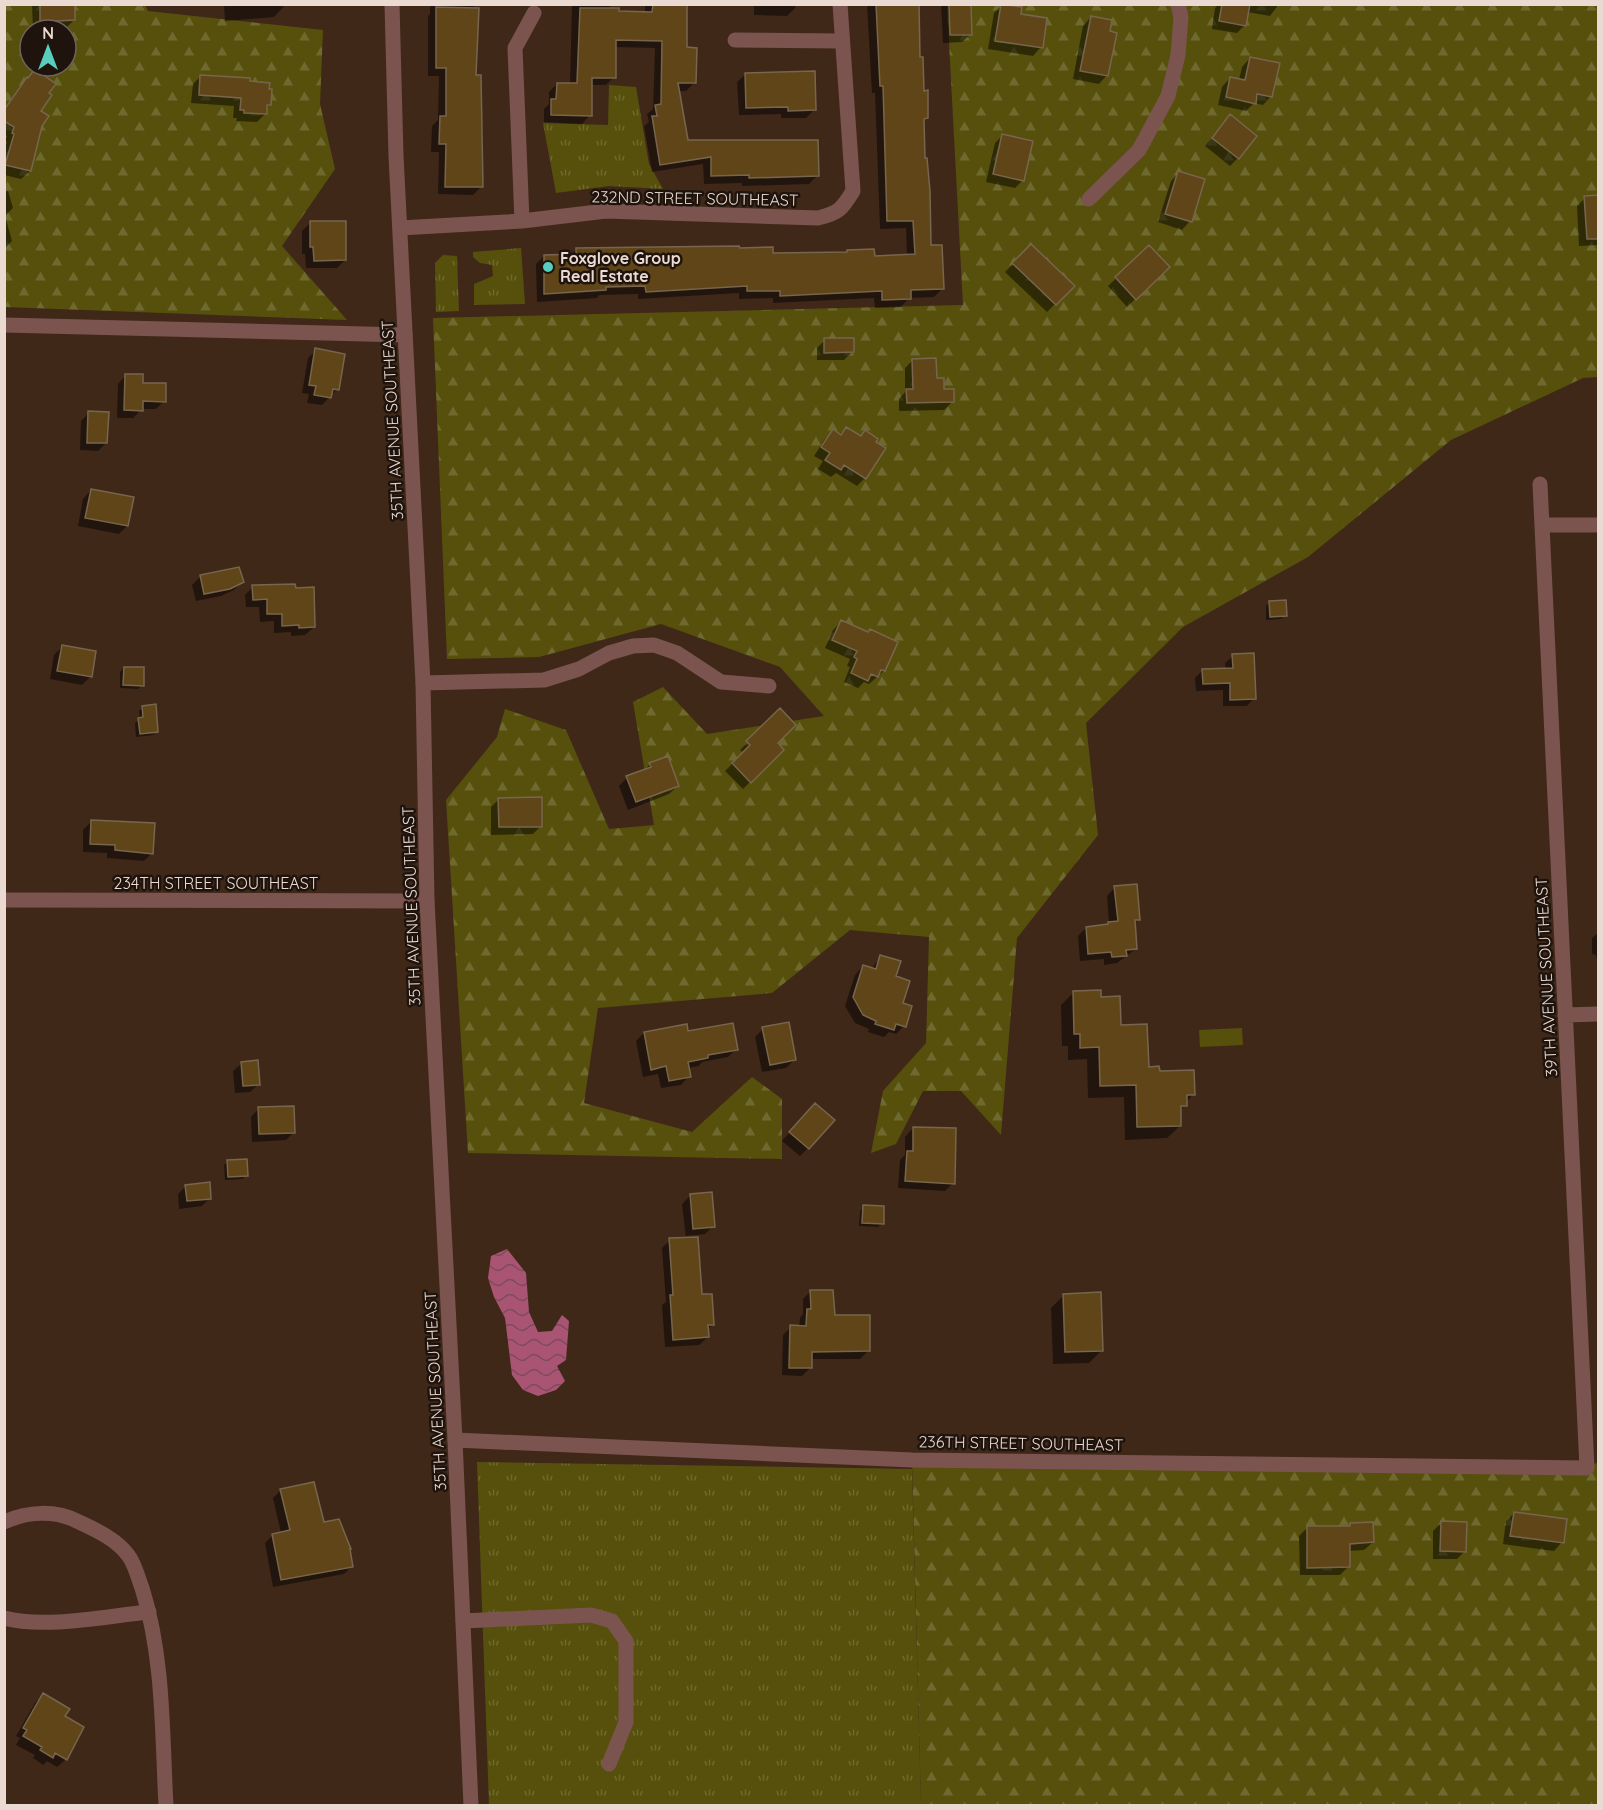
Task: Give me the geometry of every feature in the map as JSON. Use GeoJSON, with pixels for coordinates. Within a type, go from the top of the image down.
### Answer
{"type":"FeatureCollection","features":[{"type":"Feature","properties":{"kind":"street","name":"35TH AVENUE SOUTHEAST"},"geometry":{"type":"LineString","coordinates":[[392,4],[400,228],[423,682],[427,901],[471,1806]]}},
{"type":"Feature","properties":{"kind":"street"},"geometry":{"type":"LineString","coordinates":[[735,40],[842,41],[840,4]]}},
{"type":"Feature","properties":{"kind":"street"},"geometry":{"type":"LineString","coordinates":[[1089,198],[1139,150],[1168,96],[1178,55],[1181,17],[1178,4]]}},
{"type":"Feature","properties":{"kind":"street"},"geometry":{"type":"LineString","coordinates":[[522,221],[515,48],[534,13]]}},
{"type":"Feature","properties":{"kind":"street","name":"232ND STREET SOUTHEAST"},"geometry":{"type":"LineString","coordinates":[[400,228],[522,221],[606,212],[818,218],[832,214],[843,208],[853,191],[842,41]]}},
{"type":"Feature","properties":{"kind":"street"},"geometry":{"type":"LineString","coordinates":[[4,325],[405,335]]}},
{"type":"Feature","properties":{"kind":"street","name":"39TH AVENUE SOUTHEAST"},"geometry":{"type":"LineString","coordinates":[[1540,484],[1587,1468]]}},
{"type":"Feature","properties":{"kind":"street"},"geometry":{"type":"LineString","coordinates":[[1542,525],[1599,525]]}},
{"type":"Feature","properties":{"kind":"street"},"geometry":{"type":"LineString","coordinates":[[423,682],[544,680],[579,669],[609,653],[633,646],[654,645],[677,653],[721,682],[769,686]]}},
{"type":"Feature","properties":{"kind":"street","name":"234TH STREET SOUTHEAST"},"geometry":{"type":"LineString","coordinates":[[4,900],[427,901]]}},
{"type":"Feature","properties":{"kind":"street"},"geometry":{"type":"LineString","coordinates":[[1565,1015],[1599,1014]]}},
{"type":"Feature","properties":{"kind":"street","name":"236TH STREET SOUTHEAST"},"geometry":{"type":"LineString","coordinates":[[455,1440],[912,1460],[1587,1468]]}},
{"type":"Feature","properties":{"kind":"street"},"geometry":{"type":"LineString","coordinates":[[4,1522],[28,1513],[73,1519],[104,1534],[128,1554],[136,1570],[149,1611],[160,1688],[166,1806]]}},
{"type":"Feature","properties":{"kind":"street"},"geometry":{"type":"LineString","coordinates":[[4,1618],[59,1621],[149,1611]]}},
{"type":"Feature","properties":{"kind":"street"},"geometry":{"type":"LineString","coordinates":[[463,1621],[591,1615],[612,1621],[626,1641],[626,1722],[609,1764]]}},
{"type":"Feature","properties":{"kind":"green space"},"geometry":{"type":"Polygon","coordinates":[[[5,5],[145,5],[148,11],[323,30],[320,104],[335,169],[282,246],[347,320],[5,307],[5,5]]]}},
{"type":"Feature","properties":{"kind":"green space"},"geometry":{"type":"Polygon","coordinates":[[[947,5],[1598,5],[1598,377],[1583,378],[1451,440],[1308,557],[1183,627],[1086,723],[1098,835],[1017,938],[1001,1135],[961,1091],[923,1091],[896,1144],[871,1153],[883,1091],[926,1043],[929,937],[850,930],[772,993],[598,1008],[584,1103],[692,1132],[752,1077],[782,1099],[782,1159],[468,1153],[446,800],[497,737],[505,709],[566,730],[609,829],[654,825],[633,702],[663,687],[707,734],[824,716],[780,667],[661,624],[539,657],[447,659],[433,318],[963,305],[947,5]]]}},
{"type":"Feature","properties":{"kind":"green space"},"geometry":{"type":"Polygon","coordinates":[[[609,85],[636,87],[649,164],[663,189],[609,186],[556,193],[543,123],[608,125],[609,85]]]}},
{"type":"Feature","properties":{"kind":"green space"},"geometry":{"type":"Polygon","coordinates":[[[521,248],[525,304],[474,305],[474,284],[493,276],[492,265],[480,263],[473,257],[473,252],[521,248]]]}},
{"type":"Feature","properties":{"kind":"green space"},"geometry":{"type":"Polygon","coordinates":[[[443,255],[457,256],[459,311],[436,312],[435,263],[443,255]]]}},
{"type":"Feature","properties":{"kind":"green space"},"geometry":{"type":"Polygon","coordinates":[[[1242,1028],[1243,1045],[1200,1047],[1199,1030],[1242,1028]]]}},
{"type":"Feature","properties":{"kind":"green space"},"geometry":{"type":"Polygon","coordinates":[[[912,1460],[1587,1468],[1598,1462],[1598,1805],[921,1805],[912,1460]]]}},
{"type":"Feature","properties":{"kind":"green space"},"geometry":{"type":"Polygon","coordinates":[[[477,1462],[912,1469],[921,1805],[489,1805],[477,1462]]]}},
{"type":"Feature","properties":{"kind":"water"},"geometry":{"type":"Polygon","coordinates":[[[507,1249],[526,1273],[529,1312],[538,1332],[552,1331],[562,1315],[569,1321],[566,1360],[557,1366],[565,1381],[556,1390],[538,1396],[523,1390],[512,1375],[505,1318],[494,1297],[488,1278],[491,1256],[507,1249]]]}},
{"type":"Feature","properties":{"kind":"building"},"geometry":{"type":"Polygon","coordinates":[[[40,4],[75,4],[75,18],[40,18],[40,4]]]}},
{"type":"Feature","properties":{"kind":"building"},"geometry":{"type":"Polygon","coordinates":[[[653,4],[687,4],[687,47],[697,48],[696,83],[678,83],[688,140],[818,140],[819,176],[749,178],[749,175],[711,176],[711,157],[660,165],[652,116],[657,116],[655,105],[661,104],[662,41],[616,40],[616,78],[592,78],[592,116],[551,115],[551,99],[556,99],[557,83],[577,83],[580,8],[619,8],[619,11],[652,12],[653,4]]]}},
{"type":"Feature","properties":{"kind":"building"},"geometry":{"type":"Polygon","coordinates":[[[876,4],[919,4],[920,57],[923,57],[924,91],[928,90],[928,118],[924,119],[925,158],[927,158],[930,191],[931,245],[942,245],[944,289],[911,290],[911,299],[882,300],[882,291],[780,296],[780,291],[747,291],[747,286],[646,292],[645,286],[606,287],[606,290],[544,294],[544,255],[576,254],[576,248],[739,246],[740,248],[773,247],[773,253],[847,252],[847,250],[874,249],[875,256],[915,254],[913,221],[887,221],[883,86],[880,86],[876,4]]]}},
{"type":"Feature","properties":{"kind":"building"},"geometry":{"type":"Polygon","coordinates":[[[949,4],[971,4],[972,35],[950,35],[949,4]]]}},
{"type":"Feature","properties":{"kind":"building"},"geometry":{"type":"Polygon","coordinates":[[[1001,4],[1022,7],[1021,14],[1047,18],[1043,48],[995,41],[1001,4]]]}},
{"type":"Feature","properties":{"kind":"building"},"geometry":{"type":"Polygon","coordinates":[[[1222,4],[1250,4],[1246,26],[1219,21],[1222,4]]]}},
{"type":"Feature","properties":{"kind":"building"},"geometry":{"type":"Polygon","coordinates":[[[436,7],[479,8],[476,75],[481,75],[483,187],[445,187],[446,144],[439,144],[440,116],[446,116],[446,68],[436,68],[436,7]]]}},
{"type":"Feature","properties":{"kind":"building"},"geometry":{"type":"Polygon","coordinates":[[[1091,16],[1112,20],[1110,31],[1117,33],[1108,76],[1080,71],[1091,16]]]}},
{"type":"Feature","properties":{"kind":"building"},"geometry":{"type":"Polygon","coordinates":[[[1250,57],[1280,63],[1272,97],[1257,94],[1256,104],[1226,97],[1230,77],[1245,80],[1250,57]]]}},
{"type":"Feature","properties":{"kind":"building"},"geometry":{"type":"Polygon","coordinates":[[[815,71],[816,110],[788,111],[788,107],[746,108],[745,73],[815,71]]]}},
{"type":"Feature","properties":{"kind":"building"},"geometry":{"type":"Polygon","coordinates":[[[200,75],[250,78],[250,81],[270,83],[271,105],[267,105],[267,114],[244,113],[244,110],[240,110],[241,98],[199,95],[200,75]]]}},
{"type":"Feature","properties":{"kind":"building"},"geometry":{"type":"Polygon","coordinates":[[[26,78],[48,78],[56,84],[49,93],[52,95],[41,111],[49,116],[42,126],[31,171],[5,165],[14,127],[4,121],[4,110],[26,78]]]}},
{"type":"Feature","properties":{"kind":"building"},"geometry":{"type":"Polygon","coordinates":[[[1230,114],[1257,136],[1239,159],[1212,138],[1230,114]]]}},
{"type":"Feature","properties":{"kind":"building"},"geometry":{"type":"Polygon","coordinates":[[[1002,134],[1033,141],[1024,181],[993,174],[1002,134]]]}},
{"type":"Feature","properties":{"kind":"building"},"geometry":{"type":"Polygon","coordinates":[[[1178,171],[1205,179],[1192,222],[1165,214],[1178,171]]]}},
{"type":"Feature","properties":{"kind":"building"},"geometry":{"type":"Polygon","coordinates":[[[1599,195],[1599,239],[1587,239],[1584,196],[1599,195]]]}},
{"type":"Feature","properties":{"kind":"building"},"geometry":{"type":"Polygon","coordinates":[[[310,221],[346,221],[346,260],[314,261],[313,247],[310,247],[310,221]]]}},
{"type":"Feature","properties":{"kind":"building"},"geometry":{"type":"Polygon","coordinates":[[[1031,244],[1075,286],[1056,305],[1012,263],[1031,244]]]}},
{"type":"Feature","properties":{"kind":"building"},"geometry":{"type":"Polygon","coordinates":[[[1149,245],[1170,267],[1136,300],[1115,277],[1149,245]]]}},
{"type":"Feature","properties":{"kind":"building"},"geometry":{"type":"Polygon","coordinates":[[[824,338],[854,338],[854,352],[824,353],[824,338]]]}},
{"type":"Feature","properties":{"kind":"building"},"geometry":{"type":"Polygon","coordinates":[[[315,348],[345,354],[339,390],[333,389],[331,398],[314,395],[316,386],[309,385],[315,348]]]}},
{"type":"Feature","properties":{"kind":"building"},"geometry":{"type":"Polygon","coordinates":[[[936,358],[937,378],[944,378],[944,389],[954,389],[954,402],[907,403],[906,389],[913,389],[912,359],[936,358]]]}},
{"type":"Feature","properties":{"kind":"building"},"geometry":{"type":"Polygon","coordinates":[[[125,374],[143,374],[143,383],[166,383],[166,402],[143,401],[143,411],[124,410],[125,374]]]}},
{"type":"Feature","properties":{"kind":"building"},"geometry":{"type":"Polygon","coordinates":[[[88,411],[109,412],[107,443],[87,443],[88,411]]]}},
{"type":"Feature","properties":{"kind":"building"},"geometry":{"type":"Polygon","coordinates":[[[846,427],[861,436],[865,430],[878,439],[876,442],[886,448],[866,479],[844,465],[841,470],[825,460],[830,453],[821,447],[833,429],[841,435],[846,427]]]}},
{"type":"Feature","properties":{"kind":"building"},"geometry":{"type":"Polygon","coordinates":[[[91,489],[134,497],[128,526],[85,518],[91,489]]]}},
{"type":"Feature","properties":{"kind":"building"},"geometry":{"type":"Polygon","coordinates":[[[239,567],[244,582],[230,589],[204,594],[200,575],[239,567]]]}},
{"type":"Feature","properties":{"kind":"building"},"geometry":{"type":"Polygon","coordinates":[[[295,584],[296,588],[314,587],[315,627],[282,626],[282,614],[267,614],[267,599],[253,600],[252,585],[295,584]]]}},
{"type":"Feature","properties":{"kind":"building"},"geometry":{"type":"Polygon","coordinates":[[[1286,600],[1287,616],[1270,617],[1269,601],[1286,600]]]}},
{"type":"Feature","properties":{"kind":"building"},"geometry":{"type":"Polygon","coordinates":[[[841,620],[868,632],[870,629],[898,642],[885,671],[881,670],[878,677],[871,674],[868,681],[851,673],[857,659],[854,657],[857,651],[832,640],[841,620]]]}},
{"type":"Feature","properties":{"kind":"building"},"geometry":{"type":"Polygon","coordinates":[[[62,645],[96,651],[92,677],[57,671],[62,645]]]}},
{"type":"Feature","properties":{"kind":"building"},"geometry":{"type":"Polygon","coordinates":[[[1254,653],[1256,699],[1230,700],[1230,683],[1203,684],[1202,669],[1233,668],[1232,654],[1254,653]]]}},
{"type":"Feature","properties":{"kind":"building"},"geometry":{"type":"Polygon","coordinates":[[[124,667],[144,667],[144,686],[123,685],[124,667]]]}},
{"type":"Feature","properties":{"kind":"building"},"geometry":{"type":"Polygon","coordinates":[[[156,704],[158,732],[140,734],[138,718],[143,717],[142,706],[156,704]]]}},
{"type":"Feature","properties":{"kind":"building"},"geometry":{"type":"Polygon","coordinates":[[[780,708],[796,725],[778,743],[784,750],[751,783],[732,763],[750,745],[746,741],[780,708]]]}},
{"type":"Feature","properties":{"kind":"building"},"geometry":{"type":"Polygon","coordinates":[[[668,756],[679,786],[636,802],[626,776],[651,767],[649,763],[668,756]]]}},
{"type":"Feature","properties":{"kind":"building"},"geometry":{"type":"Polygon","coordinates":[[[542,797],[542,827],[499,827],[498,798],[542,797]]]}},
{"type":"Feature","properties":{"kind":"building"},"geometry":{"type":"Polygon","coordinates":[[[91,820],[155,823],[153,854],[115,850],[115,845],[90,844],[91,820]]]}},
{"type":"Feature","properties":{"kind":"building"},"geometry":{"type":"Polygon","coordinates":[[[1137,884],[1140,920],[1135,920],[1137,949],[1126,950],[1127,956],[1112,957],[1111,952],[1088,954],[1086,927],[1118,921],[1114,886],[1137,884]]]}},
{"type":"Feature","properties":{"kind":"building"},"geometry":{"type":"Polygon","coordinates":[[[880,955],[901,961],[896,976],[910,981],[903,1003],[912,1006],[906,1027],[896,1024],[894,1030],[875,1024],[876,1021],[863,1015],[853,997],[863,965],[876,969],[880,955]]]}},
{"type":"Feature","properties":{"kind":"building"},"geometry":{"type":"Polygon","coordinates":[[[1101,990],[1101,997],[1120,996],[1121,1025],[1147,1024],[1149,1067],[1159,1066],[1160,1071],[1194,1070],[1195,1095],[1187,1095],[1187,1106],[1181,1106],[1181,1126],[1137,1127],[1136,1085],[1100,1086],[1099,1047],[1080,1048],[1080,1034],[1074,1034],[1073,991],[1101,990]]]}},
{"type":"Feature","properties":{"kind":"building"},"geometry":{"type":"Polygon","coordinates":[[[789,1022],[796,1060],[770,1065],[762,1027],[789,1022]]]}},
{"type":"Feature","properties":{"kind":"building"},"geometry":{"type":"Polygon","coordinates":[[[733,1023],[738,1050],[708,1055],[708,1058],[688,1062],[691,1077],[669,1081],[666,1066],[651,1070],[644,1032],[687,1024],[688,1031],[733,1023]]]}},
{"type":"Feature","properties":{"kind":"building"},"geometry":{"type":"Polygon","coordinates":[[[258,1060],[260,1085],[243,1086],[241,1062],[258,1060]]]}},
{"type":"Feature","properties":{"kind":"building"},"geometry":{"type":"Polygon","coordinates":[[[815,1103],[835,1120],[809,1149],[789,1132],[815,1103]]]}},
{"type":"Feature","properties":{"kind":"building"},"geometry":{"type":"Polygon","coordinates":[[[294,1106],[295,1133],[259,1134],[258,1107],[294,1106]]]}},
{"type":"Feature","properties":{"kind":"building"},"geometry":{"type":"Polygon","coordinates":[[[913,1127],[956,1128],[955,1184],[905,1181],[907,1151],[913,1151],[913,1127]]]}},
{"type":"Feature","properties":{"kind":"building"},"geometry":{"type":"Polygon","coordinates":[[[247,1159],[248,1176],[228,1177],[227,1160],[247,1159]]]}},
{"type":"Feature","properties":{"kind":"building"},"geometry":{"type":"Polygon","coordinates":[[[210,1182],[211,1199],[187,1201],[185,1185],[210,1182]]]}},
{"type":"Feature","properties":{"kind":"building"},"geometry":{"type":"Polygon","coordinates":[[[712,1192],[715,1227],[693,1229],[690,1194],[712,1192]]]}},
{"type":"Feature","properties":{"kind":"building"},"geometry":{"type":"Polygon","coordinates":[[[863,1205],[884,1206],[884,1224],[862,1223],[863,1205]]]}},
{"type":"Feature","properties":{"kind":"building"},"geometry":{"type":"Polygon","coordinates":[[[698,1237],[702,1294],[712,1294],[714,1325],[708,1325],[709,1337],[673,1340],[669,1238],[698,1237]]]}},
{"type":"Feature","properties":{"kind":"building"},"geometry":{"type":"Polygon","coordinates":[[[810,1290],[833,1290],[835,1315],[870,1315],[870,1351],[812,1352],[812,1368],[789,1368],[790,1325],[806,1326],[807,1309],[811,1309],[810,1290]]]}},
{"type":"Feature","properties":{"kind":"building"},"geometry":{"type":"Polygon","coordinates":[[[1101,1292],[1103,1351],[1065,1352],[1063,1294],[1101,1292]]]}},
{"type":"Feature","properties":{"kind":"building"},"geometry":{"type":"Polygon","coordinates":[[[314,1482],[324,1522],[339,1519],[351,1549],[353,1567],[281,1580],[272,1534],[290,1530],[280,1489],[314,1482]]]}},
{"type":"Feature","properties":{"kind":"building"},"geometry":{"type":"Polygon","coordinates":[[[1514,1512],[1567,1519],[1564,1543],[1510,1536],[1514,1512]]]}},
{"type":"Feature","properties":{"kind":"building"},"geometry":{"type":"Polygon","coordinates":[[[1441,1521],[1467,1522],[1466,1552],[1440,1551],[1441,1521]]]}},
{"type":"Feature","properties":{"kind":"building"},"geometry":{"type":"Polygon","coordinates":[[[1373,1522],[1374,1542],[1350,1544],[1350,1567],[1307,1568],[1307,1526],[1350,1526],[1350,1523],[1373,1522]]]}},
{"type":"Feature","properties":{"kind":"building"},"geometry":{"type":"Polygon","coordinates":[[[43,1693],[70,1709],[65,1716],[84,1727],[67,1760],[55,1753],[53,1758],[40,1750],[42,1747],[23,1736],[27,1730],[23,1728],[43,1693]]]}},
{"type":"Feature","properties":{"kind":"place","name":"Foxglove Group Real Estate"},"geometry":{"type":"Point","coordinates":[548,267]}}]}
